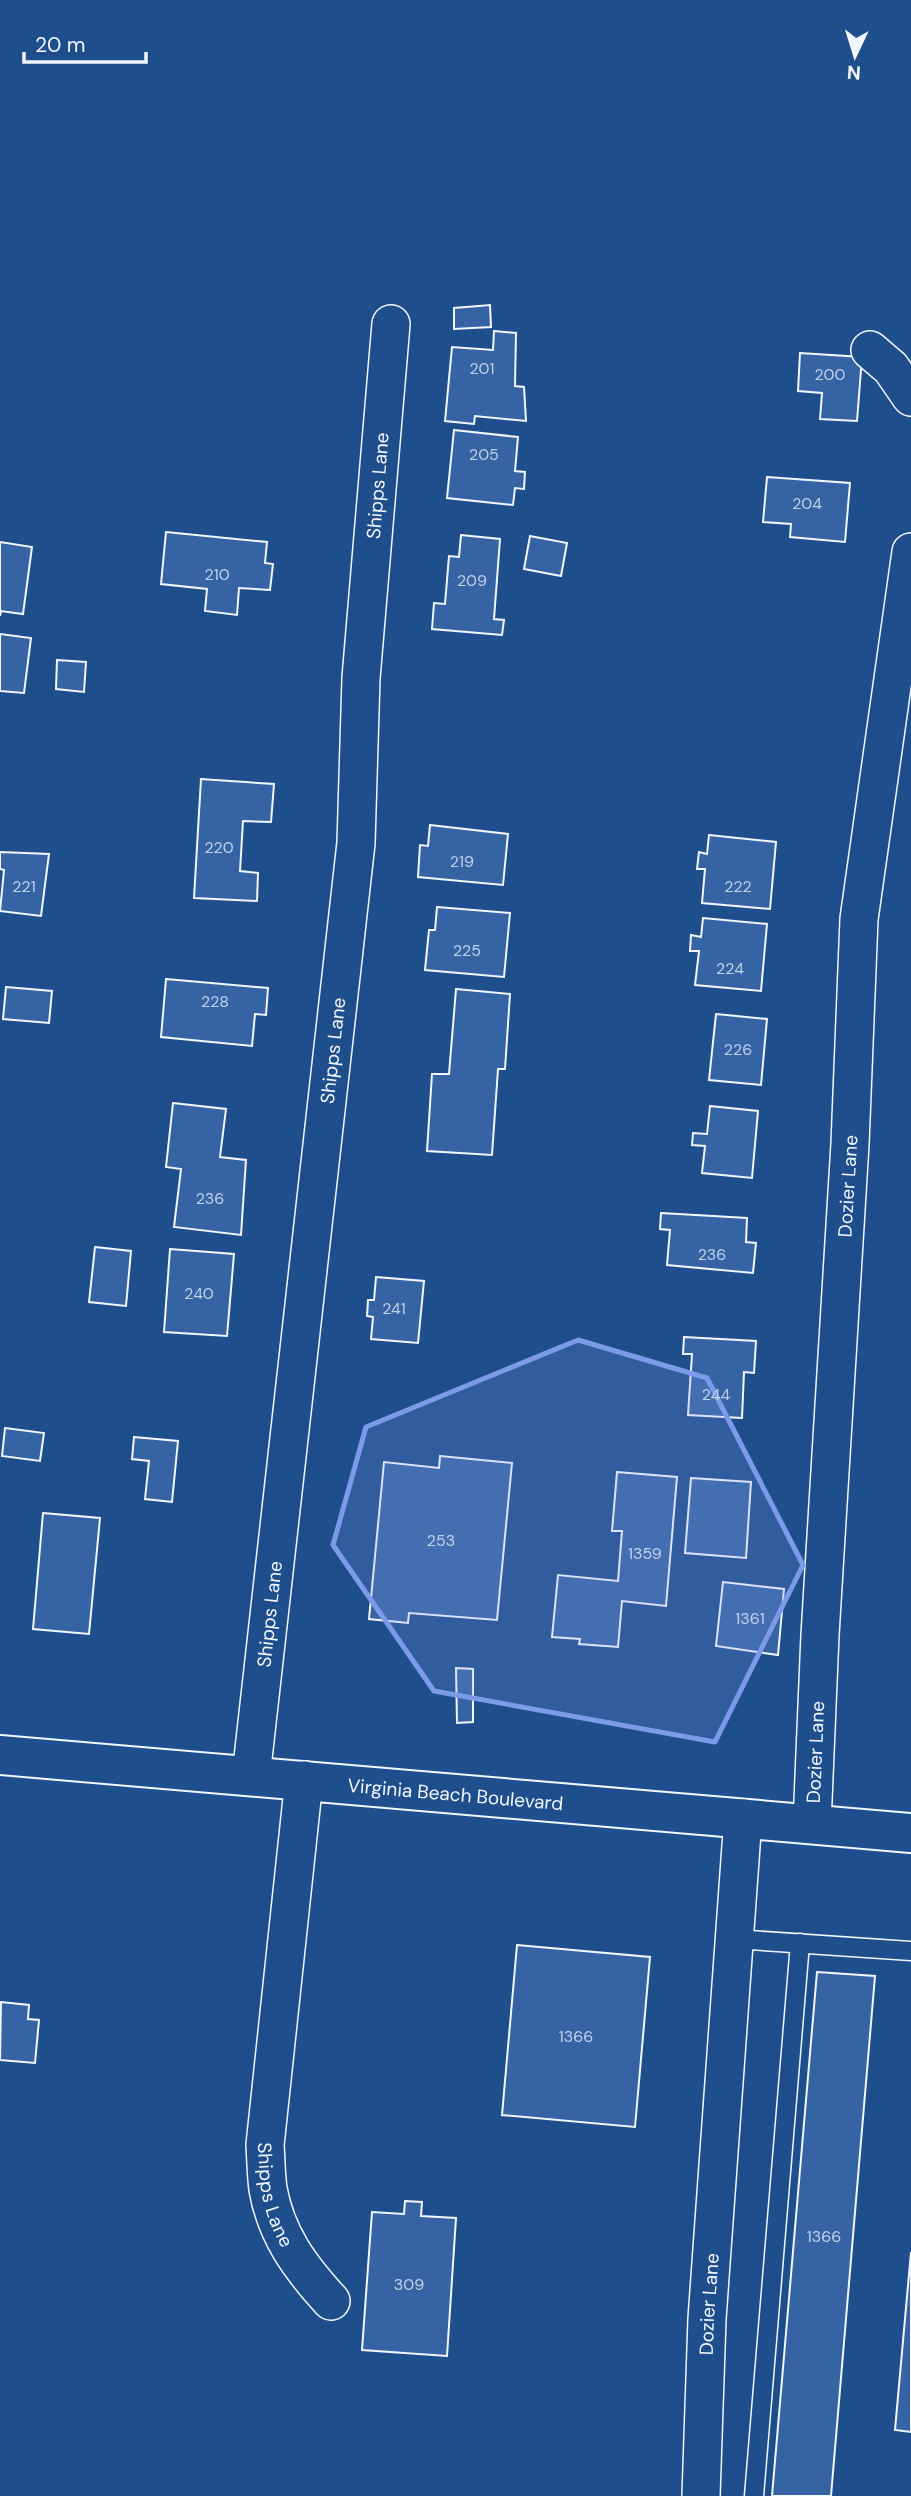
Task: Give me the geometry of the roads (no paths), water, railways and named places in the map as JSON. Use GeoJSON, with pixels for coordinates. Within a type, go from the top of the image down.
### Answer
{"type":"FeatureCollection","features":[{"type":"Feature","properties":{"kind":"main road","name":"Virginia Beach Boulevard"},"geometry":{"type":"LineString","coordinates":[[0,1755],[911,1833]]}},
{"type":"Feature","properties":{"kind":"street","name":"Shipps Lane"},"geometry":{"type":"LineString","coordinates":[[251,1776],[356,843],[361,678],[391,324]]}},
{"type":"Feature","properties":{"kind":"street"},"geometry":{"type":"LineString","coordinates":[[870,350],[891,368],[911,397]]}},
{"type":"Feature","properties":{"kind":"street","name":"Dozier Lane"},"geometry":{"type":"LineString","coordinates":[[813,1824],[820,1635],[849,1157],[859,919],[911,552]]}},
{"type":"Feature","properties":{"kind":"street","name":"Shipps Lane"},"geometry":{"type":"LineString","coordinates":[[304,1780],[265,2145],[268,2189],[280,2230],[302,2269],[331,2301]]}},
{"type":"Feature","properties":{"kind":"street","name":"Dozier Lane"},"geometry":{"type":"LineString","coordinates":[[701,2496],[707,2319],[743,1818]]}},
{"type":"Feature","properties":{"kind":"lane"},"geometry":{"type":"LineString","coordinates":[[734,1939],[911,1951]]}},
{"type":"Feature","properties":{"kind":"lane"},"geometry":{"type":"LineString","coordinates":[[754,2496],[800,1943]]}}]}
